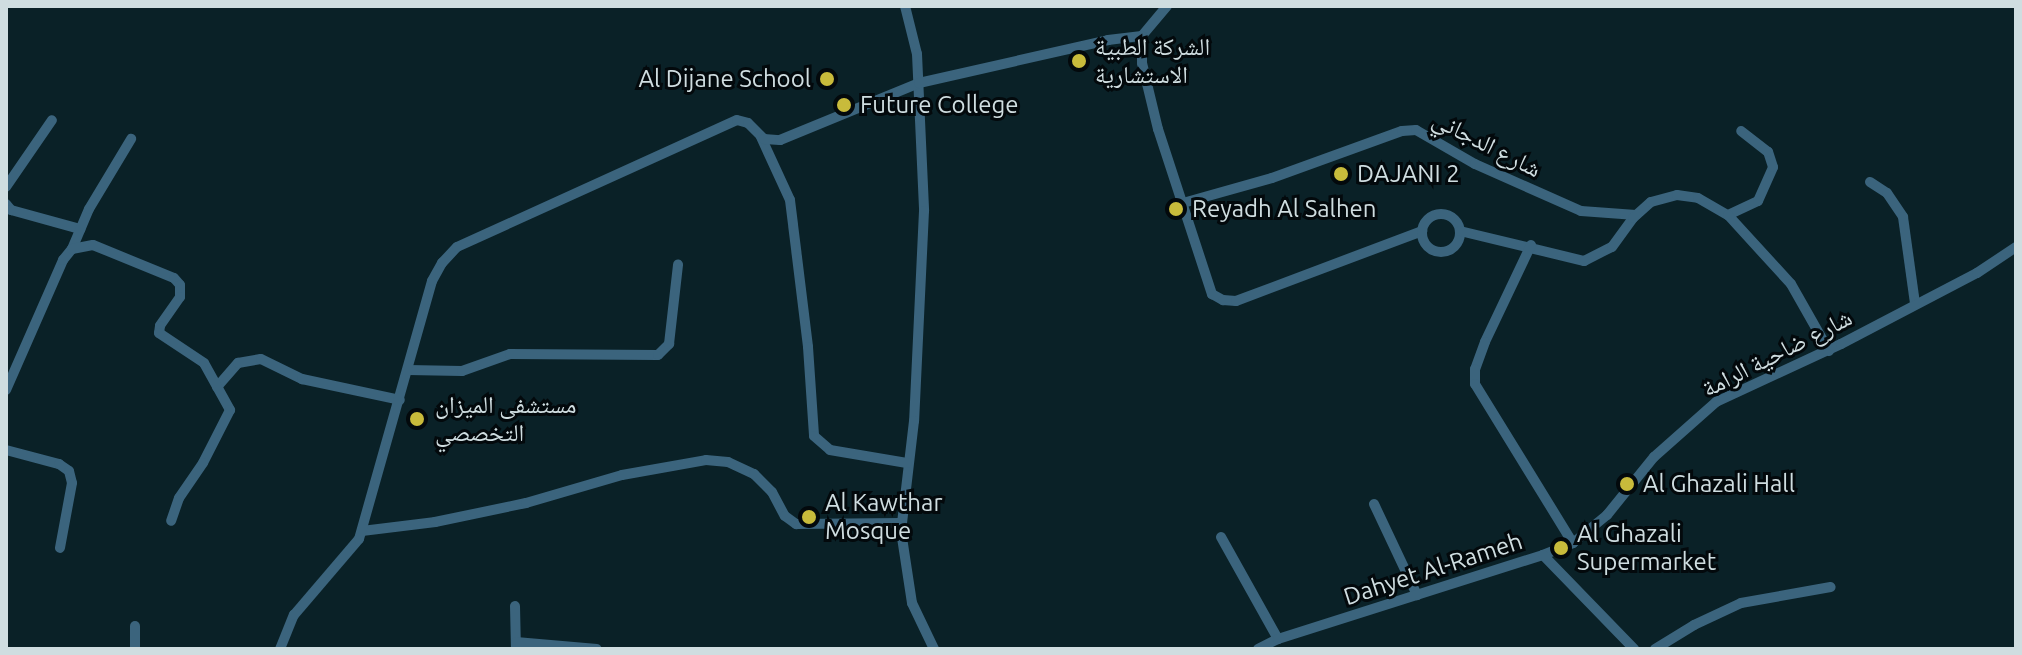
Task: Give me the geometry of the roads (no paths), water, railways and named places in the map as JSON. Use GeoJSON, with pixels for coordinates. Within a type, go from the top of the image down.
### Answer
{"type":"FeatureCollection","features":[{"type":"Feature","properties":{"kind":"street"},"geometry":{"type":"LineString","coordinates":[[905,6],[917,54],[924,211],[914,421],[901,523],[912,603],[934,649]]}},
{"type":"Feature","properties":{"kind":"street"},"geometry":{"type":"LineString","coordinates":[[1167,6],[1142,36],[1142,63],[1158,129],[1207,286],[1215,296],[1228,301],[1291,282],[1422,231],[1427,220],[1444,214],[1455,220],[1460,231]]}},
{"type":"Feature","properties":{"kind":"street"},"geometry":{"type":"LineString","coordinates":[[761,137],[783,139],[919,83],[1108,40],[1142,36]]}},
{"type":"Feature","properties":{"kind":"street"},"geometry":{"type":"LineString","coordinates":[[6,187],[52,120]]}},
{"type":"Feature","properties":{"kind":"street"},"geometry":{"type":"LineString","coordinates":[[280,649],[294,615],[350,553],[362,531],[432,281],[442,263],[457,247],[737,120],[748,123],[761,137],[790,200],[808,347],[814,436],[830,450],[907,463]]}},
{"type":"Feature","properties":{"kind":"street","name":"شارع الدجاني"},"geometry":{"type":"LineString","coordinates":[[1183,203],[1272,178],[1409,129],[1423,132],[1475,164],[1581,211],[1636,215]]}},
{"type":"Feature","properties":{"kind":"street"},"geometry":{"type":"LineString","coordinates":[[1728,215],[1758,201],[1773,167],[1770,154],[1741,131]]}},
{"type":"Feature","properties":{"kind":"street"},"geometry":{"type":"LineString","coordinates":[[6,390],[63,260],[72,249],[80,229],[131,139]]}},
{"type":"Feature","properties":{"kind":"street"},"geometry":{"type":"LineString","coordinates":[[1870,182],[1887,193],[1903,217],[1915,304]]}},
{"type":"Feature","properties":{"kind":"street"},"geometry":{"type":"LineString","coordinates":[[1460,231],[1531,245],[1569,259],[1591,259],[1612,247],[1636,215],[1651,202],[1677,195],[1698,198],[1728,215],[1791,284],[1829,351]]}},
{"type":"Feature","properties":{"kind":"street"},"geometry":{"type":"LineString","coordinates":[[6,204],[11,210],[80,229]]}},
{"type":"Feature","properties":{"kind":"street"},"geometry":{"type":"LineString","coordinates":[[1422,231],[1429,247],[1441,251],[1452,247],[1460,231]]}},
{"type":"Feature","properties":{"kind":"street"},"geometry":{"type":"LineString","coordinates":[[72,249],[93,245],[176,280],[180,297],[160,326],[159,333],[204,363],[230,408],[229,416],[179,498],[171,521]]}},
{"type":"Feature","properties":{"kind":"street"},"geometry":{"type":"LineString","coordinates":[[1531,245],[1485,342],[1475,369],[1475,384],[1573,543]]}},
{"type":"Feature","properties":{"kind":"street","name":"شارع ضاحية الرامة"},"geometry":{"type":"LineString","coordinates":[[1543,555],[1573,543],[1607,515],[1654,457],[1716,402],[1829,351],[1977,273],[2016,247]]}},
{"type":"Feature","properties":{"kind":"street"},"geometry":{"type":"LineString","coordinates":[[408,370],[462,371],[510,354],[631,357],[660,354],[670,341],[678,265]]}},
{"type":"Feature","properties":{"kind":"street"},"geometry":{"type":"LineString","coordinates":[[217,387],[238,363],[261,359],[302,379],[400,400]]}},
{"type":"Feature","properties":{"kind":"street"},"geometry":{"type":"LineString","coordinates":[[6,450],[59,464],[69,471],[72,483],[60,548]]}},
{"type":"Feature","properties":{"kind":"street"},"geometry":{"type":"LineString","coordinates":[[362,531],[435,522],[526,503],[622,475],[706,460],[728,462],[754,474],[772,492],[785,516],[796,524],[901,523]]}},
{"type":"Feature","properties":{"kind":"street"},"geometry":{"type":"LineString","coordinates":[[1374,504],[1417,595]]}},
{"type":"Feature","properties":{"kind":"street"},"geometry":{"type":"LineString","coordinates":[[1221,537],[1278,639]]}},
{"type":"Feature","properties":{"kind":"street","name":"Dahyet Al-Rameh"},"geometry":{"type":"LineString","coordinates":[[1258,649],[1278,639],[1543,555],[1634,649]]}},
{"type":"Feature","properties":{"kind":"street"},"geometry":{"type":"LineString","coordinates":[[1655,649],[1694,625],[1741,603],[1831,587]]}},
{"type":"Feature","properties":{"kind":"street"},"geometry":{"type":"LineString","coordinates":[[515,606],[516,645],[597,649]]}},
{"type":"Feature","properties":{"kind":"street"},"geometry":{"type":"LineString","coordinates":[[135,626],[135,649]]}},
{"type":"Feature","properties":{"kind":"place","name":"الشركة الطبية الاستشارية"},"geometry":{"type":"Point","coordinates":[1079,61]}},
{"type":"Feature","properties":{"kind":"place","name":"Al Dijane School"},"geometry":{"type":"Point","coordinates":[827,79]}},
{"type":"Feature","properties":{"kind":"place","name":"Future College"},"geometry":{"type":"Point","coordinates":[844,105]}},
{"type":"Feature","properties":{"kind":"place","name":"DAJANI 2"},"geometry":{"type":"Point","coordinates":[1341,174]}},
{"type":"Feature","properties":{"kind":"place","name":"Reyadh Al Salhen"},"geometry":{"type":"Point","coordinates":[1176,209]}},
{"type":"Feature","properties":{"kind":"place","name":"مستشفى الميزان التخصصي"},"geometry":{"type":"Point","coordinates":[417,419]}},
{"type":"Feature","properties":{"kind":"place","name":"Al Ghazali Hall"},"geometry":{"type":"Point","coordinates":[1627,484]}},
{"type":"Feature","properties":{"kind":"place","name":"Al Kawthar Mosque"},"geometry":{"type":"Point","coordinates":[809,517]}},
{"type":"Feature","properties":{"kind":"place","name":"Al Ghazali Supermarket"},"geometry":{"type":"Point","coordinates":[1561,548]}}]}
